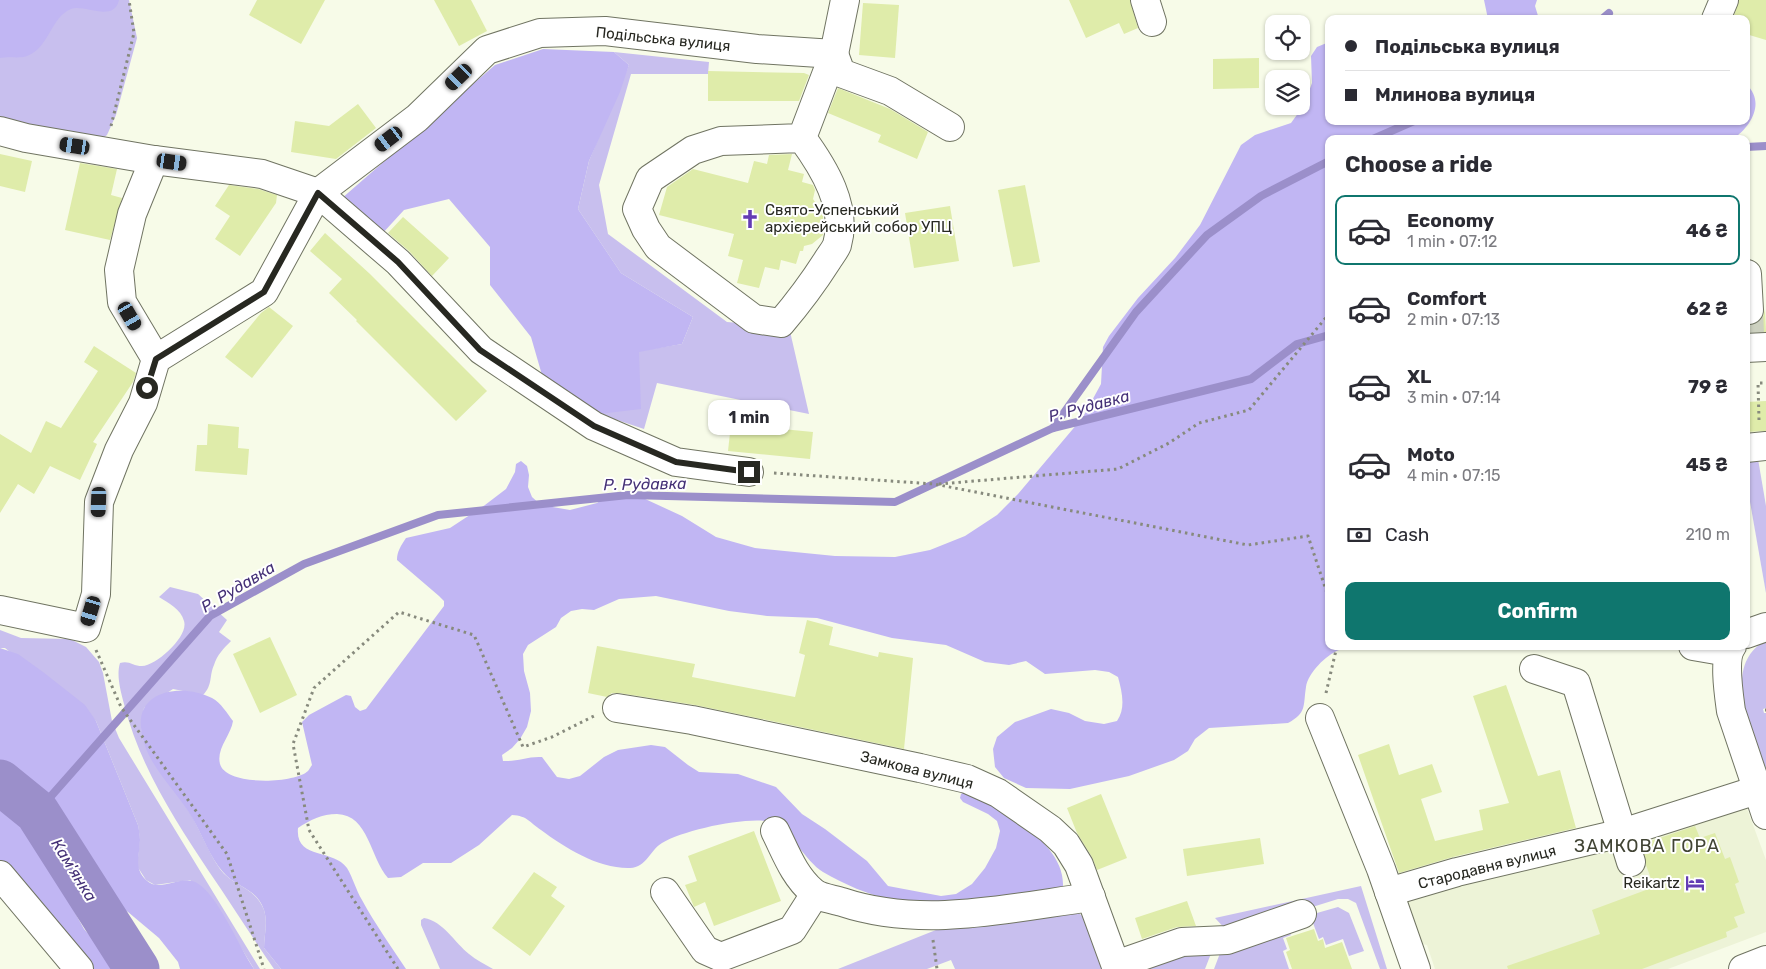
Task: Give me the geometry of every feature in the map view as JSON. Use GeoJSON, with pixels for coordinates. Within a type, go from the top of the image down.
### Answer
{"type":"FeatureCollection","features":[{"type":"Feature","properties":{"kind":"street"},"geometry":{"type":"LineString","coordinates":[[802,138],[834,54],[845,0]]}},
{"type":"Feature","properties":{"kind":"street"},"geometry":{"type":"LineString","coordinates":[[1718,15],[1724,0]]}},
{"type":"Feature","properties":{"kind":"street","name":"Подільська вулиця"},"geometry":{"type":"LineString","coordinates":[[156,359],[264,292],[318,193],[417,118],[487,50],[540,33],[605,31],[756,49],[834,54]]}},
{"type":"Feature","properties":{"kind":"street"},"geometry":{"type":"LineString","coordinates":[[834,54],[841,72],[890,91],[950,127]]}},
{"type":"Feature","properties":{"kind":"street"},"geometry":{"type":"LineString","coordinates":[[0,131],[26,138],[154,160],[262,174],[318,193],[398,262],[480,350],[594,426],[676,462],[749,472]]}},
{"type":"Feature","properties":{"kind":"street"},"geometry":{"type":"LineString","coordinates":[[802,138],[814,154],[829,182],[840,211],[837,245],[809,290],[781,323],[754,319],[658,247],[646,229],[637,209],[650,179],[693,150],[721,140],[802,138]]}},
{"type":"Feature","properties":{"kind":"street"},"geometry":{"type":"LineString","coordinates":[[0,610],[86,628],[96,594],[99,502],[120,450],[143,403],[156,359],[122,302],[120,270],[132,214],[154,160]]}},
{"type":"Feature","properties":{"kind":"street"},"geometry":{"type":"LineString","coordinates":[[1752,337],[1753,273]]}},
{"type":"Feature","properties":{"kind":"street"},"geometry":{"type":"LineString","coordinates":[[1750,636],[1766,627]]}},
{"type":"Feature","properties":{"kind":"street"},"geometry":{"type":"LineString","coordinates":[[1734,650],[1729,697],[1731,711],[1761,803]]}},
{"type":"Feature","properties":{"kind":"street"},"geometry":{"type":"LineString","coordinates":[[1534,669],[1576,683],[1631,862]]}},
{"type":"Feature","properties":{"kind":"street","name":"Замкова вулиця"},"geometry":{"type":"LineString","coordinates":[[617,708],[692,720],[966,779],[998,793],[1050,828],[1066,844],[1079,865],[1116,967]]}},
{"type":"Feature","properties":{"kind":"street"},"geometry":{"type":"LineString","coordinates":[[1320,718],[1385,881],[1416,969]]}},
{"type":"Feature","properties":{"kind":"street","name":"Стародавня вулиця"},"geometry":{"type":"LineString","coordinates":[[1385,881],[1457,872],[1622,833],[1761,803]]}},
{"type":"Feature","properties":{"kind":"street"},"geometry":{"type":"LineString","coordinates":[[775,831],[797,876],[815,894],[856,907],[889,914],[929,916],[962,914],[1091,897]]}},
{"type":"Feature","properties":{"kind":"street"},"geometry":{"type":"LineString","coordinates":[[0,876],[79,969]]}},
{"type":"Feature","properties":{"kind":"street"},"geometry":{"type":"LineString","coordinates":[[665,892],[705,950],[721,957],[792,930],[815,894]]}},
{"type":"Feature","properties":{"kind":"street"},"geometry":{"type":"LineString","coordinates":[[1116,967],[1182,942],[1227,940],[1302,914]]}},
{"type":"Feature","properties":{"kind":"street"},"geometry":{"type":"LineString","coordinates":[[1743,969],[1766,960]]}},
{"type":"Feature","properties":{"kind":"path"},"geometry":{"type":"LineString","coordinates":[[108,152],[112,122],[134,33],[129,0]]}},
{"type":"Feature","properties":{"kind":"path"},"geometry":{"type":"LineString","coordinates":[[934,484],[1118,469],[1169,443],[1200,423],[1249,410],[1325,319]]}},
{"type":"Feature","properties":{"kind":"path"},"geometry":{"type":"LineString","coordinates":[[1758,447],[1760,436],[1758,383],[1766,383]]}},
{"type":"Feature","properties":{"kind":"path"},"geometry":{"type":"LineString","coordinates":[[749,472],[934,484],[1248,545],[1308,536],[1325,587]]}},
{"type":"Feature","properties":{"kind":"path"},"geometry":{"type":"LineString","coordinates":[[398,969],[309,830],[293,744],[314,688],[400,612],[474,635],[523,747],[552,738],[605,709],[617,708]]}},
{"type":"Feature","properties":{"kind":"path"},"geometry":{"type":"LineString","coordinates":[[86,628],[121,707],[228,854],[264,969]]}},
{"type":"Feature","properties":{"kind":"path"},"geometry":{"type":"LineString","coordinates":[[1320,718],[1336,650]]}},
{"type":"Feature","properties":{"kind":"shaded area"},"geometry":{"type":"Polygon","coordinates":[[[0,0],[129,0],[137,38],[116,115],[107,135],[99,141],[0,121],[0,0]]]}},
{"type":"Feature","properties":{"kind":"shaded area"},"geometry":{"type":"Polygon","coordinates":[[[0,0],[119,0],[116,7],[105,12],[77,8],[71,9],[64,13],[34,52],[24,57],[0,58],[0,0]]]}},
{"type":"Feature","properties":{"kind":"shaded area"},"geometry":{"type":"Polygon","coordinates":[[[1484,0],[1537,0],[1535,6],[1538,15],[1487,15],[1484,0]]]}},
{"type":"Feature","properties":{"kind":"shaded area"},"geometry":{"type":"Polygon","coordinates":[[[1325,44],[1325,125],[1747,125],[1739,135],[1325,135],[1325,650],[1339,650],[1318,665],[1310,676],[1307,682],[1303,708],[1298,716],[1288,723],[1209,728],[1195,739],[1188,751],[1174,760],[1129,776],[1070,789],[1026,788],[1004,778],[995,767],[993,749],[997,737],[1015,722],[1051,709],[1069,713],[1085,721],[1104,724],[1117,721],[1122,711],[1122,694],[1118,677],[1109,672],[1095,670],[1045,674],[1026,661],[1009,665],[985,662],[946,645],[892,638],[817,618],[767,616],[729,611],[656,596],[619,599],[594,610],[582,609],[571,611],[561,618],[556,627],[528,645],[523,654],[524,671],[530,693],[531,711],[527,727],[512,748],[502,755],[503,761],[542,757],[557,777],[569,779],[580,776],[604,757],[618,750],[651,745],[665,747],[699,772],[738,774],[776,787],[802,814],[867,861],[888,886],[941,896],[956,894],[972,884],[985,868],[996,848],[1000,831],[997,821],[988,814],[963,802],[960,798],[961,794],[966,790],[974,792],[1017,821],[1044,844],[1054,857],[1061,871],[1063,887],[1058,892],[976,902],[934,903],[893,900],[856,889],[823,872],[810,861],[791,837],[778,825],[772,822],[761,821],[716,825],[685,833],[662,843],[640,865],[630,868],[618,867],[606,865],[583,856],[550,837],[525,818],[512,815],[479,845],[451,863],[423,863],[401,877],[388,878],[382,870],[368,839],[356,822],[348,816],[332,814],[316,818],[298,828],[302,845],[341,862],[347,868],[367,909],[406,969],[281,969],[264,948],[266,920],[260,902],[251,892],[228,877],[218,866],[193,819],[154,765],[143,741],[141,728],[142,715],[147,704],[155,697],[177,691],[189,691],[212,698],[224,708],[233,721],[219,758],[220,764],[225,771],[234,776],[261,781],[276,780],[300,775],[308,771],[312,765],[302,722],[309,715],[346,695],[351,696],[355,707],[360,711],[366,709],[444,606],[444,601],[439,596],[397,560],[401,546],[406,538],[450,528],[485,505],[506,489],[515,472],[516,464],[521,461],[527,466],[529,475],[528,487],[532,497],[541,505],[570,510],[597,503],[611,494],[630,492],[682,516],[716,537],[755,548],[835,556],[895,557],[930,550],[965,536],[997,515],[1018,494],[1083,417],[1101,384],[1103,347],[1109,336],[1138,298],[1175,258],[1200,225],[1241,145],[1255,135],[1291,123],[1297,115],[1310,115],[1311,56],[1317,47],[1325,44]]]}},
{"type":"Feature","properties":{"kind":"shaded area"},"geometry":{"type":"Polygon","coordinates":[[[543,49],[614,52],[629,65],[620,92],[589,161],[578,209],[621,273],[693,317],[682,344],[639,352],[641,409],[599,414],[544,382],[531,337],[490,285],[490,247],[449,199],[404,210],[381,235],[341,199],[495,65],[543,49]]]}},
{"type":"Feature","properties":{"kind":"shaded area"},"geometry":{"type":"Polygon","coordinates":[[[614,52],[709,62],[708,74],[631,74],[599,185],[608,234],[727,322],[789,327],[809,414],[657,383],[644,429],[599,414],[639,351],[682,344],[693,317],[621,273],[578,209],[589,161],[629,65],[614,52]]]}},
{"type":"Feature","properties":{"kind":"shaded area"},"geometry":{"type":"Polygon","coordinates":[[[1750,89],[1755,98],[1754,114],[1750,121],[1750,89]]]}},
{"type":"Feature","properties":{"kind":"shaded area"},"geometry":{"type":"Polygon","coordinates":[[[1750,457],[1758,459],[1766,506],[1766,593],[1750,502],[1750,457]]]}},
{"type":"Feature","properties":{"kind":"shaded area"},"geometry":{"type":"Polygon","coordinates":[[[170,587],[198,594],[227,620],[219,632],[231,641],[217,658],[210,684],[203,695],[173,689],[144,708],[141,725],[143,740],[193,818],[220,869],[231,880],[250,891],[260,902],[266,920],[264,948],[281,969],[274,969],[172,813],[139,750],[124,704],[119,679],[120,663],[126,662],[142,666],[156,661],[177,642],[182,634],[184,621],[180,613],[159,597],[170,587]]]}},
{"type":"Feature","properties":{"kind":"shaded area"},"geometry":{"type":"Polygon","coordinates":[[[0,630],[21,638],[70,639],[86,647],[99,662],[103,673],[112,721],[119,738],[260,969],[254,969],[210,897],[190,880],[155,885],[146,880],[137,866],[140,839],[138,825],[96,721],[5,648],[0,648],[0,630]]]}},
{"type":"Feature","properties":{"kind":"shaded area"},"geometry":{"type":"Polygon","coordinates":[[[1766,640],[1766,708],[1763,709],[1764,713],[1766,713],[1766,769],[1748,719],[1742,683],[1744,666],[1752,652],[1766,640]]]}},
{"type":"Feature","properties":{"kind":"shaded area"},"geometry":{"type":"Polygon","coordinates":[[[0,648],[18,654],[85,705],[96,721],[138,825],[140,840],[138,866],[142,875],[152,884],[158,885],[185,880],[197,883],[205,889],[213,898],[254,969],[180,969],[178,962],[159,938],[128,912],[94,889],[88,879],[84,861],[54,808],[25,777],[0,760],[0,648]]]}},
{"type":"Feature","properties":{"kind":"shaded area"},"geometry":{"type":"Polygon","coordinates":[[[0,801],[20,822],[54,875],[84,929],[119,969],[67,969],[0,891],[0,801]]]}},
{"type":"Feature","properties":{"kind":"shaded area"},"geometry":{"type":"Polygon","coordinates":[[[1746,806],[1766,860],[1766,932],[1668,969],[1435,969],[1427,945],[1418,943],[1405,894],[1746,806]]]}},
{"type":"Feature","properties":{"kind":"shaded area"},"geometry":{"type":"Polygon","coordinates":[[[1361,886],[1387,969],[1380,969],[1356,903],[1348,899],[1338,899],[1229,933],[1215,918],[1361,886]]]}},
{"type":"Feature","properties":{"kind":"shaded area"},"geometry":{"type":"Polygon","coordinates":[[[1338,907],[1349,913],[1364,951],[1349,956],[1343,939],[1326,945],[1323,937],[1319,939],[1310,915],[1338,907]]]}},
{"type":"Feature","properties":{"kind":"shaded area"},"geometry":{"type":"Polygon","coordinates":[[[1077,911],[1085,919],[1106,969],[955,969],[951,960],[927,969],[838,969],[956,922],[1077,911]]]}},
{"type":"Feature","properties":{"kind":"shaded area"},"geometry":{"type":"Polygon","coordinates":[[[424,918],[437,923],[469,954],[493,969],[440,969],[421,925],[421,920],[424,918]]]}},
{"type":"Feature","properties":{"kind":"shaded area"},"geometry":{"type":"Polygon","coordinates":[[[1288,929],[1291,935],[1283,938],[1287,949],[1283,951],[1289,969],[1214,969],[1222,948],[1288,929]]]}},
{"type":"Feature","properties":{"kind":"shaded area"},"geometry":{"type":"Polygon","coordinates":[[[1183,951],[1212,951],[1205,969],[1143,969],[1183,951]]]}},
{"type":"Feature","properties":{"kind":"building"},"geometry":{"type":"Polygon","coordinates":[[[257,0],[325,0],[301,44],[249,15],[257,0]]]}},
{"type":"Feature","properties":{"kind":"building"},"geometry":{"type":"Polygon","coordinates":[[[434,0],[471,0],[487,31],[459,46],[434,0]]]}},
{"type":"Feature","properties":{"kind":"building"},"geometry":{"type":"Polygon","coordinates":[[[1069,0],[1130,0],[1138,28],[1124,34],[1119,23],[1086,38],[1069,0]]]}},
{"type":"Feature","properties":{"kind":"building"},"geometry":{"type":"Polygon","coordinates":[[[1739,0],[1766,0],[1766,40],[1750,35],[1750,15],[1734,15],[1739,0]]]}},
{"type":"Feature","properties":{"kind":"building"},"geometry":{"type":"Polygon","coordinates":[[[863,3],[899,5],[895,58],[859,55],[863,3]]]}},
{"type":"Feature","properties":{"kind":"building"},"geometry":{"type":"Polygon","coordinates":[[[1259,58],[1259,88],[1213,89],[1213,59],[1259,58]]]}},
{"type":"Feature","properties":{"kind":"building"},"geometry":{"type":"Polygon","coordinates":[[[708,71],[804,73],[809,75],[799,101],[708,101],[708,71]]]}},
{"type":"Feature","properties":{"kind":"building"},"geometry":{"type":"Polygon","coordinates":[[[838,88],[890,109],[928,132],[917,159],[878,142],[881,135],[828,113],[838,88]]]}},
{"type":"Feature","properties":{"kind":"building"},"geometry":{"type":"Polygon","coordinates":[[[358,104],[376,128],[336,159],[291,152],[295,121],[329,126],[358,104]]]}},
{"type":"Feature","properties":{"kind":"building"},"geometry":{"type":"Polygon","coordinates":[[[0,154],[32,161],[25,192],[0,186],[0,154]]]}},
{"type":"Feature","properties":{"kind":"building","name":"Свято-Успенський архієрейський собор УПЦ"},"geometry":{"type":"Polygon","coordinates":[[[792,154],[788,170],[804,174],[802,182],[813,185],[815,190],[813,199],[823,214],[823,235],[812,244],[804,246],[803,251],[800,251],[796,264],[781,260],[779,270],[765,267],[759,288],[737,283],[743,260],[728,256],[734,234],[659,215],[667,187],[693,169],[748,183],[754,161],[767,164],[769,155],[792,154]]]}},
{"type":"Feature","properties":{"kind":"building"},"geometry":{"type":"Polygon","coordinates":[[[80,163],[117,169],[111,195],[122,198],[110,240],[65,230],[80,163]]]}},
{"type":"Feature","properties":{"kind":"building"},"geometry":{"type":"Polygon","coordinates":[[[229,185],[258,189],[277,195],[276,203],[240,256],[215,239],[230,216],[215,206],[229,185]]]}},
{"type":"Feature","properties":{"kind":"building"},"geometry":{"type":"Polygon","coordinates":[[[1025,185],[1040,262],[1013,267],[998,190],[1025,185]]]}},
{"type":"Feature","properties":{"kind":"building"},"geometry":{"type":"Polygon","coordinates":[[[950,206],[959,261],[914,268],[905,213],[950,206]]]}},
{"type":"Feature","properties":{"kind":"building"},"geometry":{"type":"Polygon","coordinates":[[[403,217],[449,258],[432,276],[409,251],[388,233],[403,217]]]}},
{"type":"Feature","properties":{"kind":"building"},"geometry":{"type":"Polygon","coordinates":[[[325,233],[370,274],[487,391],[456,421],[329,293],[342,279],[310,251],[325,233]]]}},
{"type":"Feature","properties":{"kind":"building"},"geometry":{"type":"Polygon","coordinates":[[[269,307],[293,326],[252,378],[225,357],[261,313],[269,307]]]}},
{"type":"Feature","properties":{"kind":"building"},"geometry":{"type":"Polygon","coordinates":[[[1765,309],[1766,332],[1750,332],[1750,324],[1758,323],[1763,317],[1765,309]]]}},
{"type":"Feature","properties":{"kind":"building"},"geometry":{"type":"Polygon","coordinates":[[[94,346],[136,373],[133,382],[93,442],[97,444],[80,480],[50,466],[34,494],[18,484],[0,513],[0,434],[31,453],[46,421],[61,428],[98,371],[84,362],[94,346]]]}},
{"type":"Feature","properties":{"kind":"building"},"geometry":{"type":"Polygon","coordinates":[[[1766,401],[1766,431],[1750,432],[1750,402],[1766,401]]]}},
{"type":"Feature","properties":{"kind":"building"},"geometry":{"type":"Polygon","coordinates":[[[208,424],[239,427],[238,448],[249,449],[247,475],[195,471],[197,445],[207,445],[208,424]]]}},
{"type":"Feature","properties":{"kind":"building"},"geometry":{"type":"Polygon","coordinates":[[[731,424],[813,432],[810,459],[728,451],[731,424]]]}},
{"type":"Feature","properties":{"kind":"building"},"geometry":{"type":"Polygon","coordinates":[[[807,620],[833,627],[829,645],[878,657],[879,652],[913,658],[904,749],[695,705],[619,693],[612,693],[607,697],[588,693],[597,646],[695,664],[692,677],[795,697],[805,655],[799,653],[807,620]]]}},
{"type":"Feature","properties":{"kind":"building"},"geometry":{"type":"Polygon","coordinates":[[[270,637],[297,695],[260,713],[233,654],[270,637]]]}},
{"type":"Feature","properties":{"kind":"building"},"geometry":{"type":"Polygon","coordinates":[[[1506,685],[1538,776],[1560,770],[1576,828],[1453,857],[1399,873],[1358,755],[1389,744],[1399,775],[1432,764],[1442,792],[1421,799],[1435,841],[1483,830],[1479,810],[1509,803],[1473,696],[1506,685]]]}},
{"type":"Feature","properties":{"kind":"building"},"geometry":{"type":"Polygon","coordinates":[[[1101,794],[1127,858],[1097,870],[1092,857],[1077,833],[1067,808],[1101,794]]]}},
{"type":"Feature","properties":{"kind":"building"},"geometry":{"type":"Polygon","coordinates":[[[1695,826],[1700,838],[1715,833],[1725,859],[1730,857],[1739,882],[1735,884],[1745,913],[1734,917],[1738,927],[1726,932],[1727,937],[1642,969],[1508,969],[1507,966],[1600,934],[1592,910],[1654,887],[1646,865],[1642,844],[1695,826]]]}},
{"type":"Feature","properties":{"kind":"building"},"geometry":{"type":"Polygon","coordinates":[[[754,831],[781,901],[714,926],[705,902],[694,907],[685,885],[697,881],[688,856],[754,831]]]}},
{"type":"Feature","properties":{"kind":"building"},"geometry":{"type":"Polygon","coordinates":[[[1260,838],[1264,864],[1187,876],[1183,849],[1260,838]]]}},
{"type":"Feature","properties":{"kind":"building"},"geometry":{"type":"Polygon","coordinates":[[[534,872],[557,887],[551,896],[565,906],[530,956],[492,928],[534,872]]]}},
{"type":"Feature","properties":{"kind":"building"},"geometry":{"type":"Polygon","coordinates":[[[1187,901],[1196,926],[1177,927],[1142,939],[1135,918],[1187,901]]]}},
{"type":"Feature","properties":{"kind":"building"},"geometry":{"type":"Polygon","coordinates":[[[1314,929],[1318,941],[1323,939],[1325,948],[1342,942],[1352,969],[1292,969],[1286,952],[1290,950],[1286,938],[1314,929]]]}},
{"type":"Feature","properties":{"kind":"waterway"},"geometry":{"type":"LineString","coordinates":[[1382,135],[1405,125]]}},
{"type":"Feature","properties":{"kind":"waterway","name":"Р. Рудавка"},"geometry":{"type":"LineString","coordinates":[[1750,147],[1766,146]]}},
{"type":"Feature","properties":{"kind":"waterway"},"geometry":{"type":"LineString","coordinates":[[1053,428],[1136,312],[1207,235],[1261,196],[1325,163]]}},
{"type":"Feature","properties":{"kind":"waterway","name":"Р. Рудавка"},"geometry":{"type":"LineString","coordinates":[[37,812],[210,616],[304,564],[438,515],[628,495],[895,502],[1053,428],[1251,379],[1297,344],[1325,336]]}},
{"type":"Feature","properties":{"kind":"waterway","name":"Кам'янка"},"geometry":{"type":"LineString","coordinates":[[0,782],[37,812],[137,969]]}},
{"type":"Feature","properties":{"kind":"place","name":"Свято-Успенський архієрейський собор УПЦ"},"geometry":{"type":"Point","coordinates":[750,219]}},
{"type":"Feature","properties":{"kind":"place","name":"Reikartz"},"geometry":{"type":"Point","coordinates":[1695,883]}},
{"type":"Feature","properties":{"kind":"district","name":"ЗАМКОВА ГОРА"},"geometry":{"type":"Point","coordinates":[1647,846]}},
{"type":"Feature","properties":{"kind":"route"},"geometry":{"type":"LineString","coordinates":[[147,388],[156,359],[264,292],[318,193],[398,262],[480,350],[594,426],[676,462],[749,472]]}}]}
